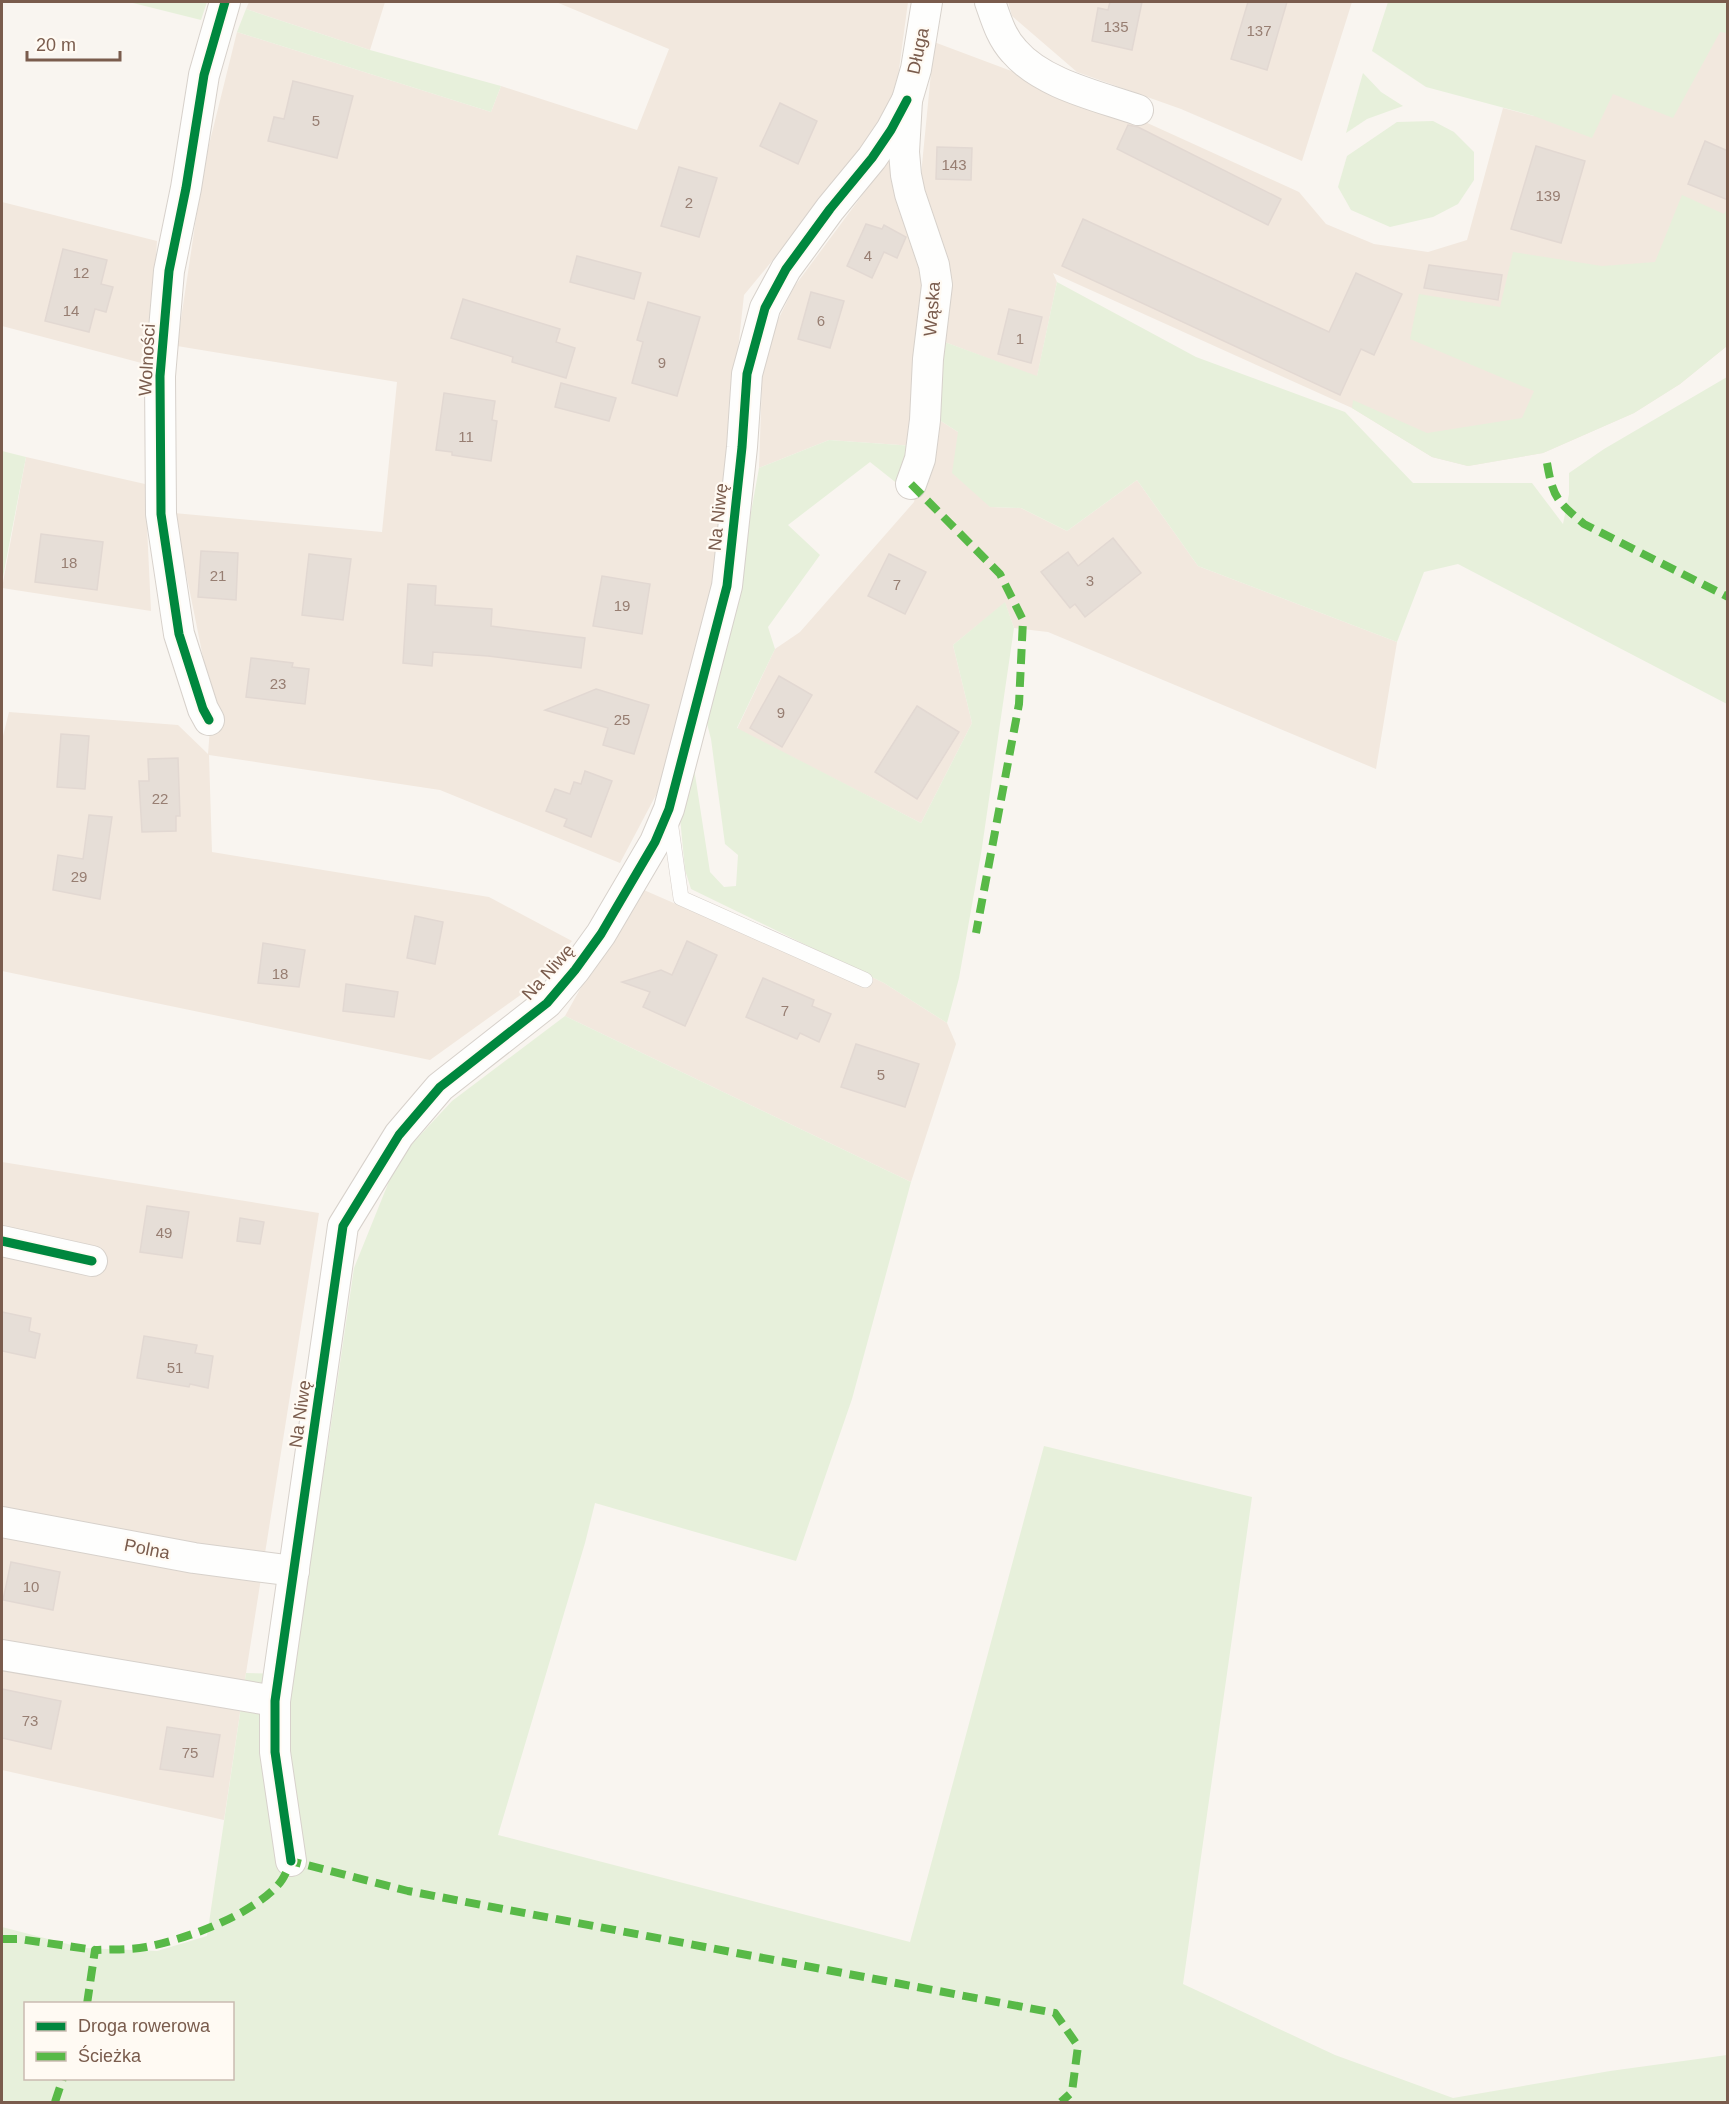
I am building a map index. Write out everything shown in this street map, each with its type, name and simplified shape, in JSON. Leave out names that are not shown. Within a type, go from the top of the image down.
[{"type":"street","name":"Wolności","points":[[209,720],[203,709],[179,634],[162,514],[160,376],[169,271],[186,188],[204,75],[225,2]]},
{"type":"street","name":"Długa","points":[[907,100],[916,69],[927,2]]},
{"type":"street","points":[[990,2],[1000,30],[1013,50],[1041,74],[1138,110]]},
{"type":"street","name":"Wąska","points":[[907,100],[906,175],[910,194],[934,265],[937,285],[920,459],[911,484]]},
{"type":"street","name":"Na Niwę","points":[[291,1861],[276,1752],[275,1701],[343,1226],[399,1135],[440,1087],[547,1003],[575,970],[601,934],[655,842],[669,809],[727,586],[742,447],[747,374],[765,308],[786,269],[830,209],[872,158],[907,100]]},
{"type":"street","points":[[2,1241],[92,1261]]},
{"type":"street","name":"Polna","points":[[2,1522],[194,1558],[294,1570]]},
{"type":"street","points":[[2,1655],[275,1701]]},
{"type":"lane","points":[[669,809],[671,841],[681,898],[865,980]]},
{"type":"shaded area","points":[[249,2],[385,2],[370,50],[246,9]]},
{"type":"shaded area","points":[[556,2],[908,2],[896,92],[865,148],[744,295],[710,605],[657,793],[620,863],[440,790],[209,755],[212,852],[489,897],[572,941],[526,991],[430,1060],[2,971],[2,740],[9,712],[178,725],[208,754],[212,702],[174,513],[382,532],[397,382],[177,346],[204,165],[237,32],[491,112],[501,86],[637,130],[669,49]]},
{"type":"shaded area","points":[[1008,2],[1352,2],[1302,161],[1181,109],[1077,72],[1012,16]]},
{"type":"shaded area","points":[[1727,2],[1727,346],[1680,384],[1634,413],[1543,453],[1468,466],[1432,457],[1352,408],[1053,273],[1057,282],[1037,377],[942,341],[946,271],[921,175],[934,42],[1132,116],[1299,192],[1326,224],[1374,244],[1428,252],[1467,240],[1503,108],[1534,116]]},
{"type":"shaded area","points":[[895,151],[927,275],[914,446],[829,440],[759,468],[763,351],[794,287]]},
{"type":"shaded area","points":[[2,202],[157,241],[149,365],[2,326]]},
{"type":"shaded area","points":[[933,416],[958,432],[990,507],[1021,508],[1067,531],[1137,480],[1198,566],[1397,642],[1376,769],[1048,632],[1014,628],[1005,603],[953,645],[972,723],[921,823],[737,729],[775,649],[800,632],[914,502]]},
{"type":"shaded area","points":[[26,457],[145,484],[151,611],[2,588]]},
{"type":"shaded area","points":[[637,887],[861,985],[866,974],[947,1023],[956,1044],[911,1182],[565,1016]]},
{"type":"shaded area","points":[[2,1162],[319,1213],[224,1820],[2,1770]]},
{"type":"green space","points":[[129,2],[207,2],[201,20]]},
{"type":"green space","points":[[1388,2],[1727,2],[1727,33],[1720,32],[1673,118],[1613,94],[1592,138],[1534,116],[1426,87],[1372,51]]},
{"type":"green space","points":[[246,9],[370,50],[501,86],[491,112],[237,32]]},
{"type":"green space","points":[[1363,73],[1381,92],[1403,106],[1367,119],[1346,133]]},
{"type":"green space","points":[[1433,121],[1454,132],[1474,152],[1474,180],[1458,204],[1433,217],[1390,227],[1351,210],[1338,187],[1347,156],[1397,122]]},
{"type":"green space","points":[[1682,195],[1724,214],[1727,209],[1727,346],[1680,384],[1634,413],[1543,453],[1468,466],[1432,457],[1352,408],[1353,400],[1427,433],[1522,418],[1534,391],[1410,339],[1419,294],[1500,307],[1513,252],[1602,266],[1655,262]]},
{"type":"green space","points":[[1057,282],[1196,357],[1345,412],[1413,483],[1532,483],[1563,524],[1569,494],[1569,473],[1604,449],[1727,377],[1727,704],[1458,564],[1424,572],[1397,642],[1198,566],[1137,480],[1067,531],[1021,508],[990,507],[952,473],[958,432],[933,416],[942,341],[1037,376]]},
{"type":"green space","points":[[829,440],[914,446],[899,485],[870,462],[788,525],[820,555],[768,627],[775,649],[737,728],[921,823],[972,723],[953,645],[1005,602],[1014,628],[981,854],[959,978],[947,1023],[884,983],[691,889],[685,870],[679,807],[694,768],[710,872],[724,887],[736,886],[738,855],[725,844],[711,739],[704,712],[736,595],[759,468]]},
{"type":"green space","points":[[2,451],[26,457],[2,582]]},
{"type":"green space","points":[[565,1016],[911,1182],[852,1399],[796,1561],[595,1503],[498,1835],[910,1942],[1044,1446],[1252,1497],[1183,1984],[1335,2055],[1453,2098],[1610,2071],[1727,2055],[1727,2102],[2,2102],[2,1927],[83,1948],[157,1951],[207,1936],[246,1673],[291,1674],[354,1268],[398,1159],[452,1101]]},
{"type":"building","points":[[1110,2],[1142,2],[1132,50],[1092,41],[1098,8],[1108,10]]},
{"type":"building","points":[[1248,2],[1287,2],[1267,70],[1231,59]]},
{"type":"building","points":[[293,81],[353,96],[337,158],[268,141],[274,117],[284,119]]},
{"type":"building","points":[[780,103],[817,121],[798,164],[760,146]]},
{"type":"building","points":[[1128,125],[1138,127],[1281,199],[1268,225],[1117,149]]},
{"type":"building","points":[[1705,141],[1728,151],[1728,200],[1688,184]]},
{"type":"building","points":[[1536,146],[1585,161],[1561,243],[1511,229]]},
{"type":"building","points":[[937,147],[972,148],[971,180],[936,179]]},
{"type":"building","points":[[679,167],[717,178],[699,237],[661,226]]},
{"type":"building","points":[[1083,219],[1329,332],[1356,273],[1402,294],[1374,355],[1361,349],[1340,395],[1062,266]]},
{"type":"building","points":[[866,224],[882,229],[884,225],[906,237],[897,258],[884,252],[872,278],[847,266]]},
{"type":"building","points":[[63,249],[107,260],[101,284],[113,287],[106,312],[95,309],[89,332],[45,321]]},
{"type":"building","points":[[577,256],[641,273],[634,299],[570,282]]},
{"type":"building","points":[[1429,265],[1502,275],[1498,300],[1424,288]]},
{"type":"building","points":[[811,292],[844,301],[830,348],[798,339]]},
{"type":"building","points":[[463,299],[560,329],[556,342],[575,348],[566,378],[512,362],[513,357],[451,338]]},
{"type":"building","points":[[648,302],[700,317],[677,396],[632,383],[643,342],[637,340]]},
{"type":"building","points":[[1009,309],[1042,317],[1031,363],[998,354]]},
{"type":"building","points":[[561,383],[616,398],[609,421],[555,407]]},
{"type":"building","points":[[444,393],[495,401],[492,420],[497,421],[491,461],[436,450]]},
{"type":"building","points":[[41,534],[103,542],[97,590],[35,582]]},
{"type":"building","points":[[1113,538],[1141,573],[1085,617],[1075,604],[1070,608],[1041,572],[1068,552],[1078,566]]},
{"type":"building","points":[[201,551],[238,553],[236,600],[198,597]]},
{"type":"building","points":[[309,554],[351,559],[343,620],[302,615]]},
{"type":"building","points":[[889,554],[926,572],[905,614],[868,596]]},
{"type":"building","points":[[602,576],[650,584],[642,634],[593,626]]},
{"type":"building","points":[[408,584],[436,586],[435,605],[492,609],[491,626],[585,638],[581,668],[488,656],[433,652],[432,666],[403,663]]},
{"type":"building","points":[[251,658],[293,663],[292,667],[309,669],[305,704],[246,697]]},
{"type":"building","points":[[779,676],[812,695],[782,747],[750,728]]},
{"type":"building","points":[[596,689],[649,705],[634,754],[603,745],[608,728],[545,710]]},
{"type":"building","points":[[917,706],[959,732],[917,799],[875,772]]},
{"type":"building","points":[[61,734],[89,736],[85,789],[57,787]]},
{"type":"building","points":[[178,758],[180,816],[176,816],[176,831],[142,832],[139,781],[149,781],[148,759]]},
{"type":"building","points":[[585,771],[612,781],[591,837],[564,826],[567,819],[546,811],[555,789],[570,794],[574,782],[581,784]]},
{"type":"building","points":[[89,815],[112,817],[100,899],[53,890],[58,855],[83,859]]},
{"type":"building","points":[[415,916],[443,922],[435,964],[407,958]]},
{"type":"building","points":[[687,941],[717,955],[685,1026],[643,1007],[650,992],[622,982],[661,970],[672,975]]},
{"type":"building","points":[[263,943],[305,950],[299,987],[258,983]]},
{"type":"building","points":[[763,978],[814,1000],[812,1006],[831,1014],[819,1042],[800,1033],[797,1039],[746,1017]]},
{"type":"building","points":[[346,984],[398,992],[394,1017],[343,1011]]},
{"type":"building","points":[[856,1044],[919,1064],[905,1107],[841,1087]]},
{"type":"building","points":[[147,1206],[189,1212],[182,1258],[140,1252]]},
{"type":"building","points":[[240,1218],[264,1222],[260,1244],[237,1241]]},
{"type":"building","points":[[2,1312],[31,1318],[29,1331],[40,1334],[35,1358],[2,1351]]},
{"type":"building","points":[[144,1336],[197,1345],[195,1353],[213,1356],[208,1388],[137,1378]]},
{"type":"building","points":[[11,1562],[60,1572],[53,1610],[3,1600]]},
{"type":"building","points":[[2,1689],[61,1701],[51,1749],[2,1738]]},
{"type":"building","points":[[167,1727],[220,1735],[213,1777],[160,1769]]},
{"type":"marked path","points":[[1547,463],[1554,492],[1562,504],[1584,524],[1728,597]]},
{"type":"marked path","points":[[911,484],[1000,574],[1023,620],[1019,704],[976,933]]},
{"type":"marked path","points":[[87,2002],[95,1950],[146,1947],[216,1925],[251,1907],[266,1896],[280,1883],[291,1861],[408,1891],[1055,2013],[1078,2046],[1072,2092],[1061,2102]]},
{"type":"marked path","points":[[2,1939],[19,1939],[95,1950]]},
{"type":"marked path","points":[[55,2102],[62,2080]]},
{"type":"cycle path","points":[[209,720],[203,709],[179,634],[161,514],[160,376],[169,271],[186,188],[204,75],[225,2]]},
{"type":"cycle path","points":[[291,1861],[275,1752],[275,1701],[343,1226],[399,1135],[440,1087],[547,1003],[575,970],[601,934],[655,842],[669,809],[727,586],[742,447],[747,374],[765,308],[786,269],[830,209],[872,158],[891,130],[907,100]]},
{"type":"cycle path","points":[[2,1241],[92,1261]]}]
